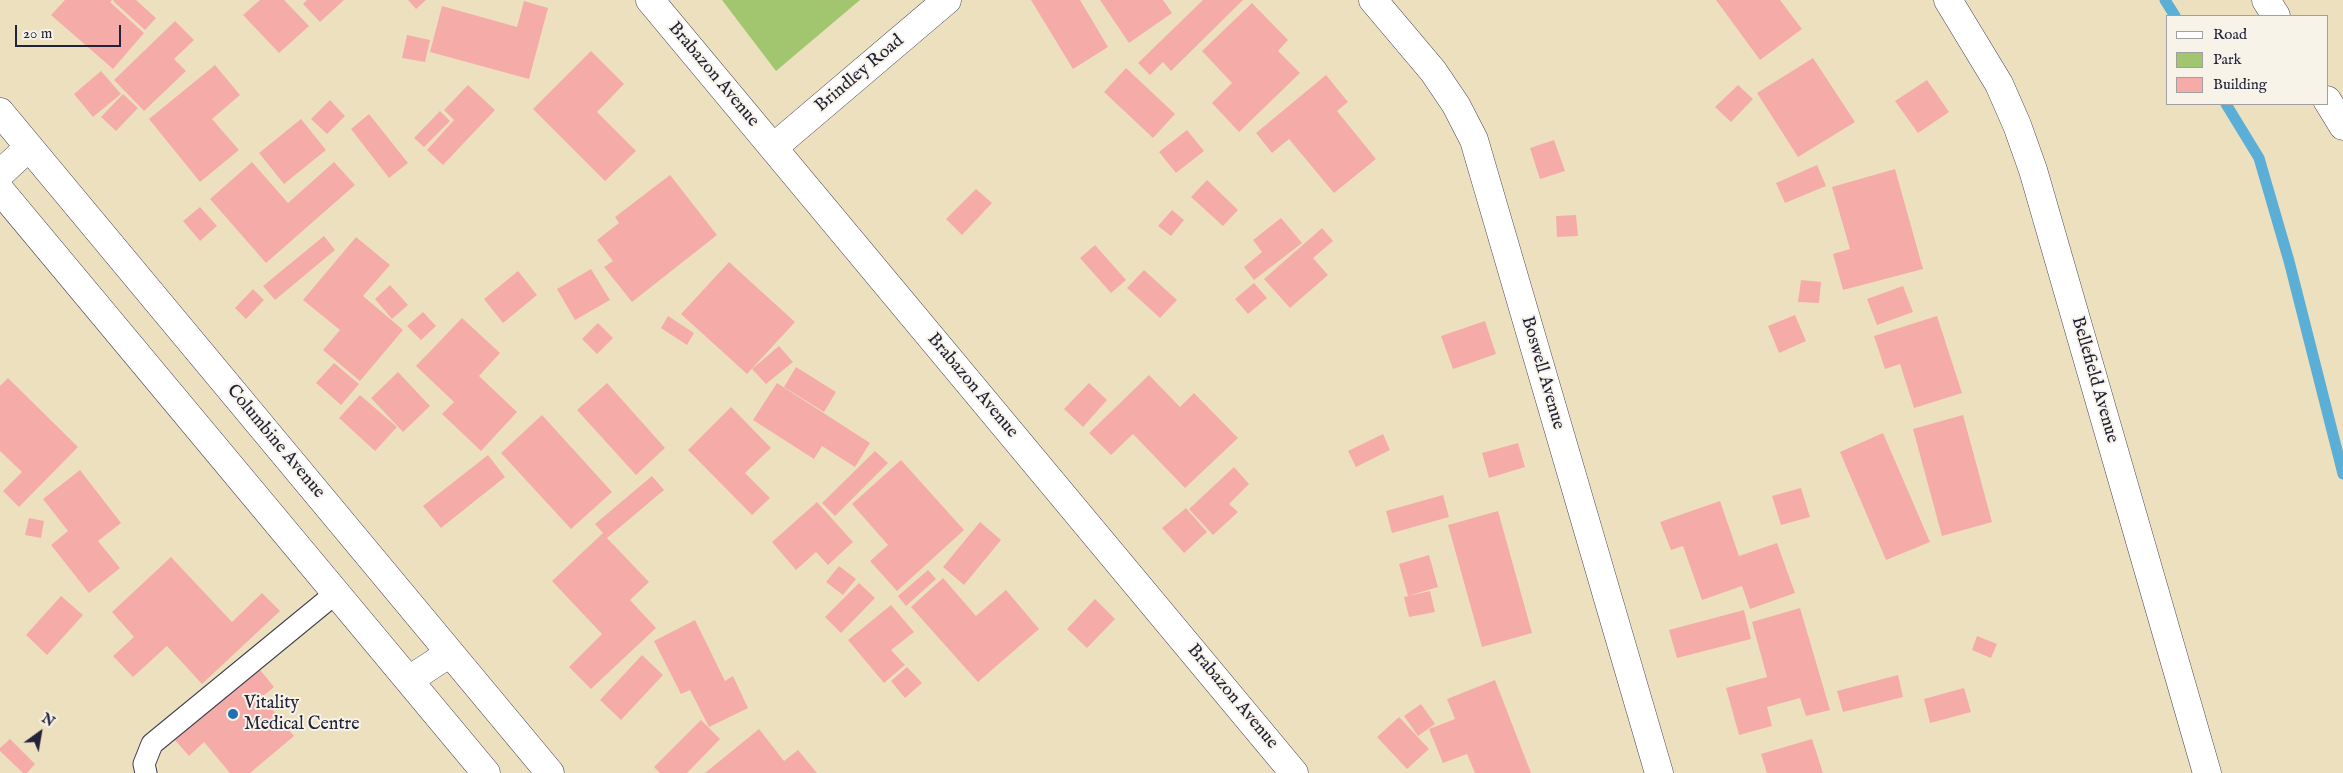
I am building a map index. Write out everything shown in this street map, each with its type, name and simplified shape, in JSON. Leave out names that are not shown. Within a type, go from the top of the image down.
[{"type":"street","name":"Brabazon Avenue","points":[[650,0],[1294,773]]},
{"type":"street","name":"Brindley Road","points":[[774,147],[947,0]]},
{"type":"street","name":"Boswell Avenue","points":[[1373,0],[1433,71],[1456,105],[1474,140],[1659,773]]},
{"type":"street","name":"Bellefield Avenue","points":[[1948,0],[1999,84],[2017,125],[2033,170],[2207,773]]},
{"type":"street","points":[[2266,0],[2275,15]]},
{"type":"street","points":[[2328,102],[2343,126]]},
{"type":"street","name":"Columbine Avenue","points":[[0,112],[550,773]]},
{"type":"street","points":[[0,174],[29,147]]},
{"type":"street","points":[[3,199],[486,773]]},
{"type":"street","points":[[408,680],[450,653]]},
{"type":"lane","points":[[146,773],[144,764],[152,744],[336,593]]},
{"type":"green space","points":[[722,0],[860,0],[776,71]]},
{"type":"building","points":[[65,0],[112,0],[110,2],[144,33],[113,69],[51,15]]},
{"type":"building","points":[[114,0],[136,0],[156,18],[145,30]]},
{"type":"building","points":[[260,0],[284,0],[309,26],[279,53],[243,15]]},
{"type":"building","points":[[307,0],[344,0],[320,22],[303,4]]},
{"type":"building","points":[[408,0],[426,0],[416,9]]},
{"type":"building","points":[[1031,0],[1080,0],[1108,47],[1073,69]]},
{"type":"building","points":[[1100,0],[1163,0],[1172,13],[1129,43]]},
{"type":"building","points":[[1203,0],[1243,0],[1171,71],[1163,62],[1150,75],[1138,63]]},
{"type":"building","points":[[1716,0],[1780,0],[1802,29],[1760,60]]},
{"type":"building","points":[[524,1],[548,8],[529,79],[430,52],[442,6],[517,27]]},
{"type":"building","points":[[1252,3],[1288,40],[1278,51],[1300,73],[1239,132],[1212,103],[1232,83],[1202,51]]},
{"type":"building","points":[[175,21],[194,40],[174,59],[186,71],[144,111],[114,80]]},
{"type":"building","points":[[407,35],[430,40],[425,62],[402,58]]},
{"type":"building","points":[[591,51],[624,84],[597,112],[636,151],[605,181],[533,109]]},
{"type":"building","points":[[1813,58],[1855,122],[1798,157],[1757,93]]},
{"type":"building","points":[[215,65],[240,95],[212,119],[239,150],[200,182],[149,119]]},
{"type":"building","points":[[1126,68],[1175,114],[1153,138],[1104,92]]},
{"type":"building","points":[[101,71],[121,94],[93,117],[74,94]]},
{"type":"building","points":[[1326,75],[1348,102],[1337,111],[1376,159],[1334,193],[1289,139],[1272,153],[1256,133]]},
{"type":"building","points":[[1927,80],[1949,112],[1918,133],[1895,101]]},
{"type":"building","points":[[468,85],[495,110],[443,165],[427,150],[454,120],[444,110]]},
{"type":"building","points":[[1738,85],[1753,99],[1731,122],[1715,107]]},
{"type":"building","points":[[123,94],[138,108],[116,131],[101,117]]},
{"type":"building","points":[[330,100],[345,116],[327,134],[311,119]]},
{"type":"building","points":[[440,111],[450,121],[424,147],[414,138]]},
{"type":"building","points":[[369,114],[408,163],[389,178],[351,129]]},
{"type":"building","points":[[301,119],[326,150],[284,184],[259,153]]},
{"type":"building","points":[[1187,130],[1204,151],[1176,173],[1159,152]]},
{"type":"building","points":[[1554,140],[1565,171],[1540,179],[1530,148]]},
{"type":"building","points":[[252,162],[288,203],[334,162],[355,185],[266,263],[210,199]]},
{"type":"building","points":[[1817,165],[1826,186],[1785,203],[1776,183]]},
{"type":"building","points":[[1895,169],[1923,269],[1843,290],[1833,254],[1850,249],[1832,187]]},
{"type":"building","points":[[670,175],[717,235],[632,302],[604,267],[613,261],[597,240],[619,223],[615,217]]},
{"type":"building","points":[[1207,180],[1238,210],[1223,226],[1191,197]]},
{"type":"building","points":[[976,189],[992,203],[962,235],[946,219]]},
{"type":"building","points":[[200,207],[217,226],[200,241],[183,221]]},
{"type":"building","points":[[1172,210],[1184,220],[1171,236],[1158,226]]},
{"type":"building","points":[[1576,215],[1578,236],[1557,237],[1556,216]]},
{"type":"building","points":[[1281,218],[1302,243],[1254,280],[1244,267],[1262,252],[1253,240]]},
{"type":"building","points":[[1322,228],[1333,241],[1313,258],[1328,275],[1290,308],[1264,279]]},
{"type":"building","points":[[324,236],[335,250],[275,300],[263,286]]},
{"type":"building","points":[[356,237],[390,265],[363,296],[403,330],[360,381],[323,350],[340,330],[303,300]]},
{"type":"building","points":[[1095,245],[1126,280],[1111,293],[1080,258]]},
{"type":"building","points":[[729,262],[795,322],[747,374],[681,314]]},
{"type":"building","points":[[591,269],[610,300],[575,320],[557,289]]},
{"type":"building","points":[[1144,270],[1177,300],[1160,318],[1127,288]]},
{"type":"building","points":[[518,271],[537,295],[503,323],[484,299]]},
{"type":"building","points":[[1801,280],[1821,282],[1819,303],[1798,302]]},
{"type":"building","points":[[1254,283],[1267,298],[1248,314],[1235,299]]},
{"type":"building","points":[[390,285],[408,305],[392,319],[375,299]]},
{"type":"building","points":[[1903,286],[1913,312],[1877,325],[1867,299]]},
{"type":"building","points":[[253,289],[264,300],[246,319],[235,308]]},
{"type":"building","points":[[423,312],[436,326],[421,340],[407,326]]},
{"type":"building","points":[[1795,315],[1806,341],[1779,353],[1768,326]]},
{"type":"building","points":[[668,316],[694,333],[687,345],[661,328]]},
{"type":"building","points":[[1937,316],[1962,393],[1914,408],[1900,364],[1885,369],[1874,336]]},
{"type":"building","points":[[462,318],[500,353],[479,376],[517,412],[481,451],[442,414],[454,402],[416,366]]},
{"type":"building","points":[[1485,321],[1496,354],[1453,369],[1441,336]]},
{"type":"building","points":[[598,323],[613,338],[597,354],[582,339]]},
{"type":"building","points":[[779,346],[793,362],[766,384],[752,369]]},
{"type":"building","points":[[334,363],[359,384],[341,405],[316,383]]},
{"type":"building","points":[[796,367],[836,392],[824,412],[784,387]]},
{"type":"building","points":[[398,372],[430,406],[403,432],[371,398]]},
{"type":"building","points":[[1149,375],[1180,407],[1194,393],[1238,438],[1185,488],[1133,434],[1111,455],[1089,433]]},
{"type":"building","points":[[8,378],[78,447],[19,507],[3,491],[22,472],[0,451],[0,386]]},
{"type":"building","points":[[607,383],[665,448],[636,475],[577,410]]},
{"type":"building","points":[[777,383],[870,443],[855,467],[822,446],[814,459],[753,420]]},
{"type":"building","points":[[1089,383],[1107,400],[1083,427],[1064,409]]},
{"type":"building","points":[[360,395],[397,427],[375,451],[339,418]]},
{"type":"building","points":[[731,407],[771,448],[745,473],[770,498],[752,515],[688,450]]},
{"type":"building","points":[[542,415],[612,492],[571,529],[501,453]]},
{"type":"building","points":[[1963,415],[1992,522],[1942,536],[1913,429]]},
{"type":"building","points":[[1883,433],[1930,542],[1886,560],[1840,452]]},
{"type":"building","points":[[1383,434],[1390,450],[1356,467],[1348,451]]},
{"type":"building","points":[[1518,443],[1525,467],[1489,478],[1482,453]]},
{"type":"building","points":[[875,451],[888,463],[835,516],[822,503]]},
{"type":"building","points":[[488,455],[505,477],[441,528],[423,506]]},
{"type":"building","points":[[901,460],[964,530],[897,591],[870,561],[888,545],[852,504]]},
{"type":"building","points":[[1234,467],[1249,484],[1229,504],[1238,512],[1213,535],[1189,509]]},
{"type":"building","points":[[80,470],[121,523],[98,541],[120,568],[89,593],[51,545],[68,531],[43,499]]},
{"type":"building","points":[[652,476],[664,490],[607,538],[649,582],[630,600],[656,628],[591,689],[569,667],[602,634],[552,581],[603,533],[595,524]]},
{"type":"building","points":[[1801,488],[1810,517],[1781,525],[1772,496]]},
{"type":"building","points":[[1443,495],[1449,517],[1392,533],[1386,511]]},
{"type":"building","points":[[1720,501],[1739,556],[1777,543],[1795,593],[1750,609],[1742,586],[1702,600],[1683,546],[1671,550],[1660,522]]},
{"type":"building","points":[[817,502],[853,542],[828,565],[816,552],[796,570],[772,542]]},
{"type":"building","points":[[1186,508],[1207,532],[1184,553],[1162,528]]},
{"type":"building","points":[[1498,511],[1532,633],[1482,647],[1448,525]]},
{"type":"building","points":[[29,518],[44,521],[41,538],[25,535]]},
{"type":"building","points":[[980,522],[1001,540],[964,585],[943,567]]},
{"type":"building","points":[[1429,555],[1438,587],[1408,596],[1399,564]]},
{"type":"building","points":[[171,557],[232,622],[262,593],[280,611],[202,684],[167,646],[133,677],[113,656],[134,637],[112,612]]},
{"type":"building","points":[[839,566],[856,579],[843,595],[826,582]]},
{"type":"building","points":[[928,570],[936,579],[906,606],[898,596]]},
{"type":"building","points":[[943,578],[976,616],[1006,590],[1039,629],[978,682],[911,607]]},
{"type":"building","points":[[859,583],[875,598],[841,633],[825,617]]},
{"type":"building","points":[[1430,591],[1435,612],[1409,617],[1404,597]]},
{"type":"building","points":[[61,596],[83,615],[47,655],[26,635]]},
{"type":"building","points":[[1095,599],[1115,619],[1087,648],[1067,629]]},
{"type":"building","points":[[891,605],[914,632],[891,650],[905,665],[884,683],[848,640]]},
{"type":"building","points":[[1800,608],[1830,710],[1806,716],[1800,698],[1767,707],[1772,726],[1739,735],[1726,688],[1767,677],[1752,622]]},
{"type":"building","points":[[1744,610],[1751,639],[1677,658],[1669,630]]},
{"type":"building","points":[[695,620],[725,681],[733,676],[748,708],[709,727],[690,690],[681,694],[654,641]]},
{"type":"building","points":[[1977,636],[1997,644],[1991,658],[1972,650]]},
{"type":"building","points":[[642,655],[663,675],[621,720],[600,700]]},
{"type":"building","name":"Vitality Medical Centre","points":[[253,661],[274,687],[262,697],[294,736],[250,773],[230,773],[204,742],[189,756],[168,732]]},
{"type":"building","points":[[907,667],[922,683],[905,698],[891,681]]},
{"type":"building","points":[[1898,675],[1903,697],[1843,712],[1837,691]]},
{"type":"building","points":[[1495,680],[1531,773],[1475,773],[1467,754],[1443,763],[1429,729],[1455,719],[1447,699]]},
{"type":"building","points":[[1964,688],[1971,712],[1930,723],[1924,699]]},
{"type":"building","points":[[1421,704],[1435,724],[1418,736],[1404,716]]},
{"type":"building","points":[[1399,717],[1429,749],[1407,769],[1377,737]]},
{"type":"building","points":[[701,720],[720,739],[687,773],[660,773],[654,767]]},
{"type":"building","points":[[759,729],[784,761],[798,750],[817,773],[705,773]]},
{"type":"building","points":[[10,739],[35,764],[27,773],[23,773],[0,751],[0,748]]},
{"type":"building","points":[[1812,739],[1823,773],[1767,773],[1761,754]]},
{"type":"waterway","points":[[2165,0],[2174,15]]},
{"type":"waterway","points":[[2227,105],[2259,158],[2289,261],[2343,474]]},
{"type":"place","name":"Vitality Medical Centre","points":[[233,714]]}]
